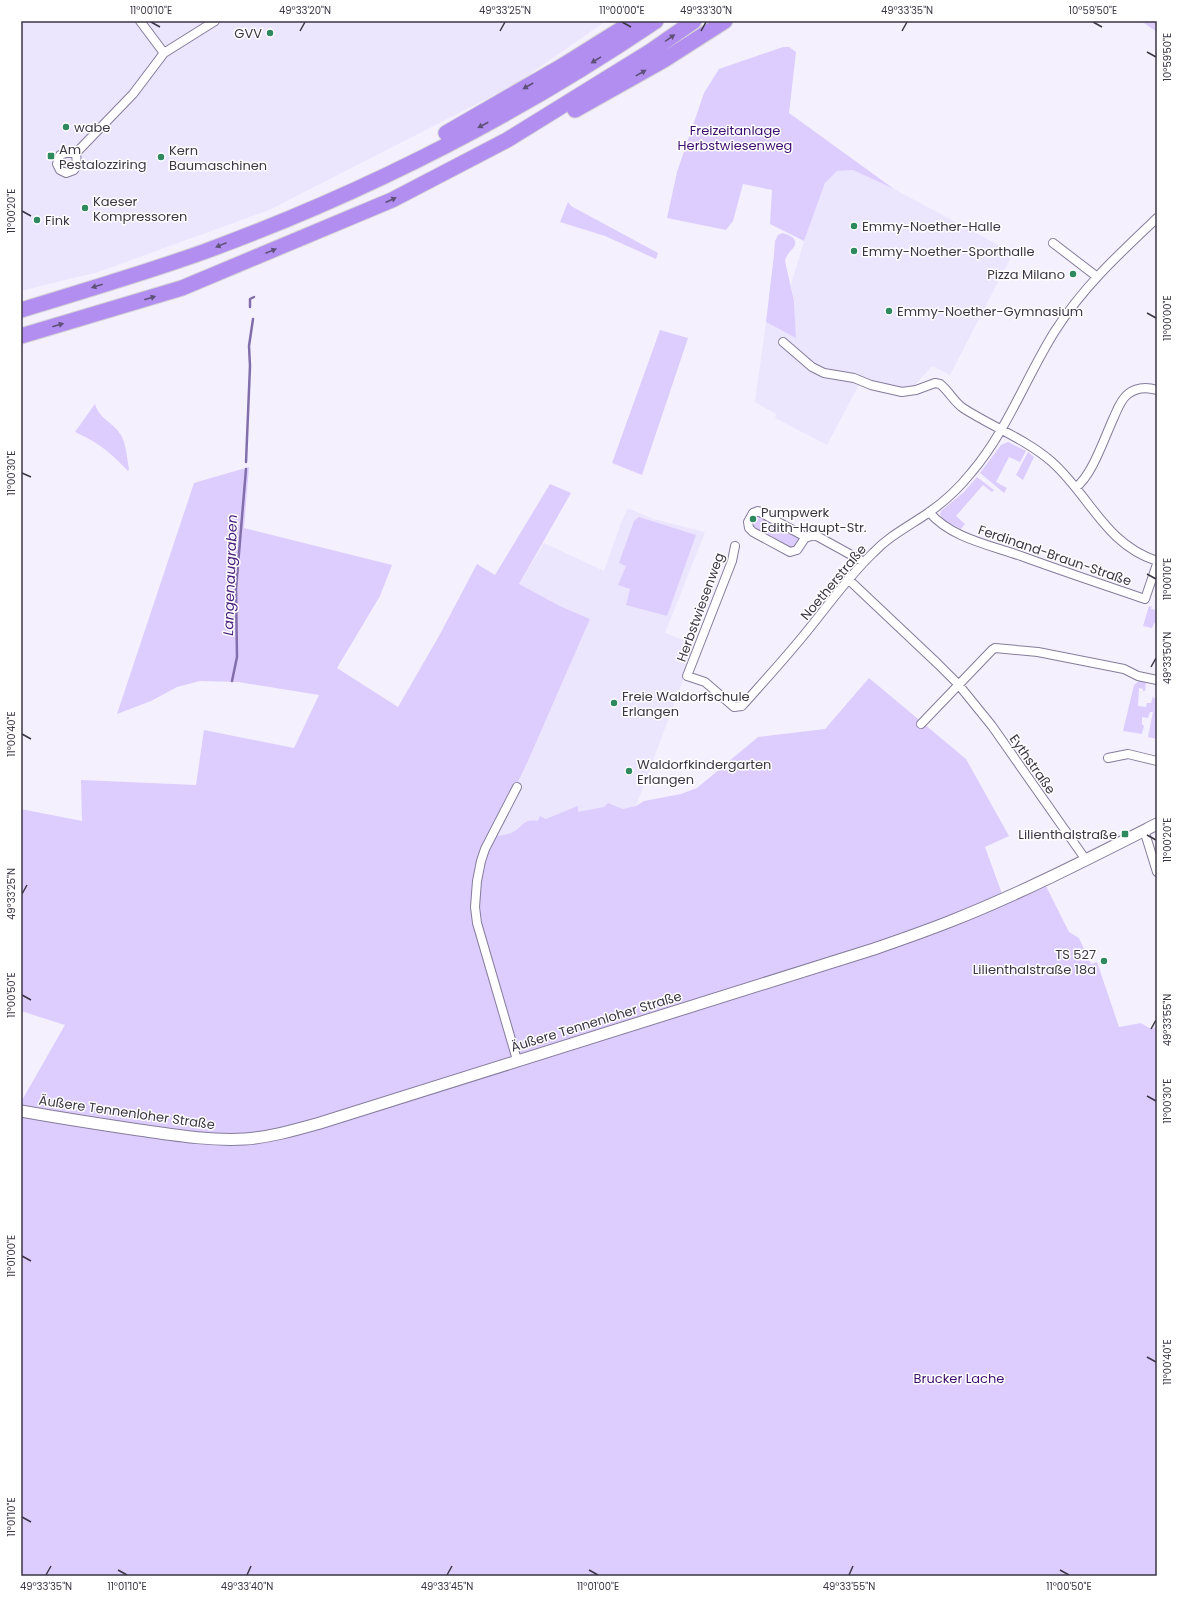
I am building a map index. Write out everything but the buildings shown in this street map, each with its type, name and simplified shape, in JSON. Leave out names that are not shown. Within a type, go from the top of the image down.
[{"type":"highway","points":[[562,66],[623,21]]},
{"type":"highway","points":[[296,215],[313,203],[333,192],[408,155],[562,66],[634,21]]},
{"type":"highway","points":[[21,310],[155,269],[206,251],[296,215],[420,158],[512,110],[549,90],[656,21]]},
{"type":"highway","points":[[21,336],[182,288],[392,200],[507,140],[651,51],[694,21]]},
{"type":"highway","points":[[507,140],[537,131],[664,60],[725,21]]},
{"type":"street","points":[[140,21],[164,53]]},
{"type":"street","points":[[76,153],[133,94],[164,53],[215,21]]},
{"type":"street","name":"Noetherstraße","points":[[687,676],[705,682],[734,707],[742,706],[812,626],[848,579],[864,562],[885,541],[929,512],[952,493],[971,474],[993,444],[1033,368],[1070,308],[1096,276],[1157,218]]},
{"type":"street","points":[[1053,243],[1096,276]]},
{"type":"street","points":[[783,342],[812,367],[824,373],[854,378],[871,385],[902,392],[916,390],[932,383],[937,383],[946,389],[961,406],[1044,456],[1061,470],[1076,487],[1116,538],[1134,551],[1157,561]]},
{"type":"street","points":[[1076,487],[1086,476],[1116,412],[1126,396],[1139,388],[1157,390]]},
{"type":"street","points":[[805,538],[802,534],[758,511],[753,512],[748,522],[749,528],[753,532],[790,552],[797,550],[805,538],[815,535],[864,562]]},
{"type":"street","name":"Ferdinand-Braun-Straße","points":[[929,512],[942,526],[969,538],[1145,599],[1157,564]]},
{"type":"street","name":"Herbstwiesenweg","points":[[687,676],[732,561],[735,546]]},
{"type":"street","name":"Eythstraße","points":[[848,579],[958,684],[992,726],[1086,860]]},
{"type":"street","points":[[921,724],[958,684],[995,648],[1046,654],[1124,669],[1138,676],[1157,680]]},
{"type":"street","points":[[1108,758],[1125,754],[1157,761]]},
{"type":"street","points":[[517,787],[485,849],[477,881],[475,907],[477,923],[517,1060]]},
{"type":"street","name":"Äußere Tennenloher Straße","points":[[21,1111],[185,1136],[226,1139],[251,1138],[276,1134],[320,1123],[874,949],[952,921],[1086,860],[1157,824]]},
{"type":"street","points":[[1144,830],[1157,872]]},
{"type":"shaded area","points":[[21,21],[606,21],[514,85],[269,210],[98,272],[21,291]]},
{"type":"shaded area","name":"Emmy-Noether-Gymnasium","points":[[853,170],[894,189],[1013,253],[950,375],[932,366],[913,387],[894,387],[862,379],[827,445],[775,418],[776,414],[755,402],[766,322],[796,338],[794,301],[791,285],[804,241],[825,183],[837,171]]},
{"type":"shaded area","name":"Freie Waldorfschule Erlangen","points":[[628,508],[653,519],[705,532],[665,633],[696,645],[636,806],[494,840],[492,836],[528,761],[590,619],[560,606],[519,584],[544,543],[604,571],[621,523]]},
{"type":"green space","points":[[1141,21],[1157,21],[1157,32]]},
{"type":"green space","name":"Freizeitanlage Herbstwiesenweg","points":[[783,47],[789,47],[796,52],[789,113],[894,189],[853,170],[837,171],[825,183],[804,241],[770,224],[772,190],[743,184],[733,221],[726,230],[667,218],[677,172],[704,93],[719,69]]},
{"type":"green space","points":[[568,202],[571,206],[658,253],[656,259],[605,236],[560,222]]},
{"type":"green space","points":[[782,233],[791,236],[795,240],[795,245],[787,255],[785,261],[794,301],[796,338],[766,322],[775,241],[778,235]]},
{"type":"green space","points":[[660,330],[688,338],[642,475],[612,463]]},
{"type":"green space","points":[[95,404],[103,417],[121,435],[126,451],[128,471],[104,448],[75,432]]},
{"type":"green space","points":[[1008,442],[1026,451],[1020,462],[1009,457],[996,482],[1007,488],[1004,493],[980,473],[1001,445]]},
{"type":"green space","points":[[1028,452],[1034,457],[1023,480],[1016,475]]},
{"type":"green space","name":"Brucker Lache","points":[[249,467],[244,528],[392,565],[380,596],[337,668],[398,707],[439,636],[477,564],[495,575],[550,484],[571,493],[519,584],[560,606],[590,619],[528,761],[492,836],[510,833],[515,831],[527,821],[538,821],[540,816],[546,819],[578,806],[578,812],[604,807],[608,803],[623,809],[636,806],[644,801],[681,794],[697,788],[758,737],[825,729],[869,678],[966,759],[1009,836],[985,847],[1005,902],[1045,884],[1069,932],[1079,938],[1091,964],[1097,962],[1119,1027],[1141,1023],[1151,1029],[1157,1026],[1157,1576],[21,1576],[21,1102],[65,1025],[21,1011],[21,809],[82,821],[81,780],[196,785],[204,730],[294,748],[319,695],[238,682],[200,681],[177,687],[151,701],[117,714],[194,483]]},
{"type":"green space","points":[[977,477],[994,490],[992,492],[983,485],[956,516],[965,524],[961,529],[943,520],[940,514],[941,511],[964,492]]},
{"type":"green space","points":[[758,515],[800,536],[800,540],[792,550],[754,530],[751,520]]},
{"type":"green space","points":[[639,517],[696,535],[667,616],[626,605],[630,589],[618,585],[626,566],[619,563],[634,521]]},
{"type":"green space","points":[[1149,606],[1152,607],[1151,609],[1157,610],[1157,624],[1154,623],[1152,628],[1143,626]]},
{"type":"green space","points":[[1139,681],[1146,682],[1145,691],[1139,688],[1138,706],[1146,707],[1147,703],[1151,703],[1153,696],[1157,699],[1157,739],[1148,737],[1153,712],[1150,712],[1148,718],[1142,717],[1142,724],[1144,726],[1142,734],[1123,731],[1134,685]]},
{"type":"waterway","name":"Langenaugraben","points":[[250,307],[250,299],[254,297]]},
{"type":"waterway","name":"Langenaugraben","points":[[246,462],[250,366],[249,346],[253,319]]},
{"type":"waterway","name":"Langenaugraben","points":[[232,681],[237,657],[236,589],[246,469]]},
{"type":"place","name":"GVV","points":[[270,33]]},
{"type":"place","name":"wabe","points":[[66,127]]},
{"type":"place","name":"Am Pestalozziring","points":[[51,156]]},
{"type":"place","name":"Kern Baumaschinen","points":[[161,157]]},
{"type":"place","name":"Kaeser Kompressoren","points":[[85,208]]},
{"type":"place","name":"Fink","points":[[37,220]]},
{"type":"place","name":"Emmy-Noether-Halle","points":[[854,226]]},
{"type":"place","name":"Emmy-Noether-Sporthalle","points":[[854,251]]},
{"type":"place","name":"Pizza Milano","points":[[1073,274]]},
{"type":"place","name":"Emmy-Noether-Gymnasium","points":[[889,311]]},
{"type":"place","name":"Pumpwerk Edith-Haupt-Str.","points":[[753,519]]},
{"type":"place","name":"Freie Waldorfschule Erlangen","points":[[614,703]]},
{"type":"place","name":"Waldorfkindergarten Erlangen","points":[[629,771]]},
{"type":"place","name":"Lilienthalstraße","points":[[1125,834]]},
{"type":"place","name":"TS 527 Lilienthalstraße 18a","points":[[1104,961]]}]
